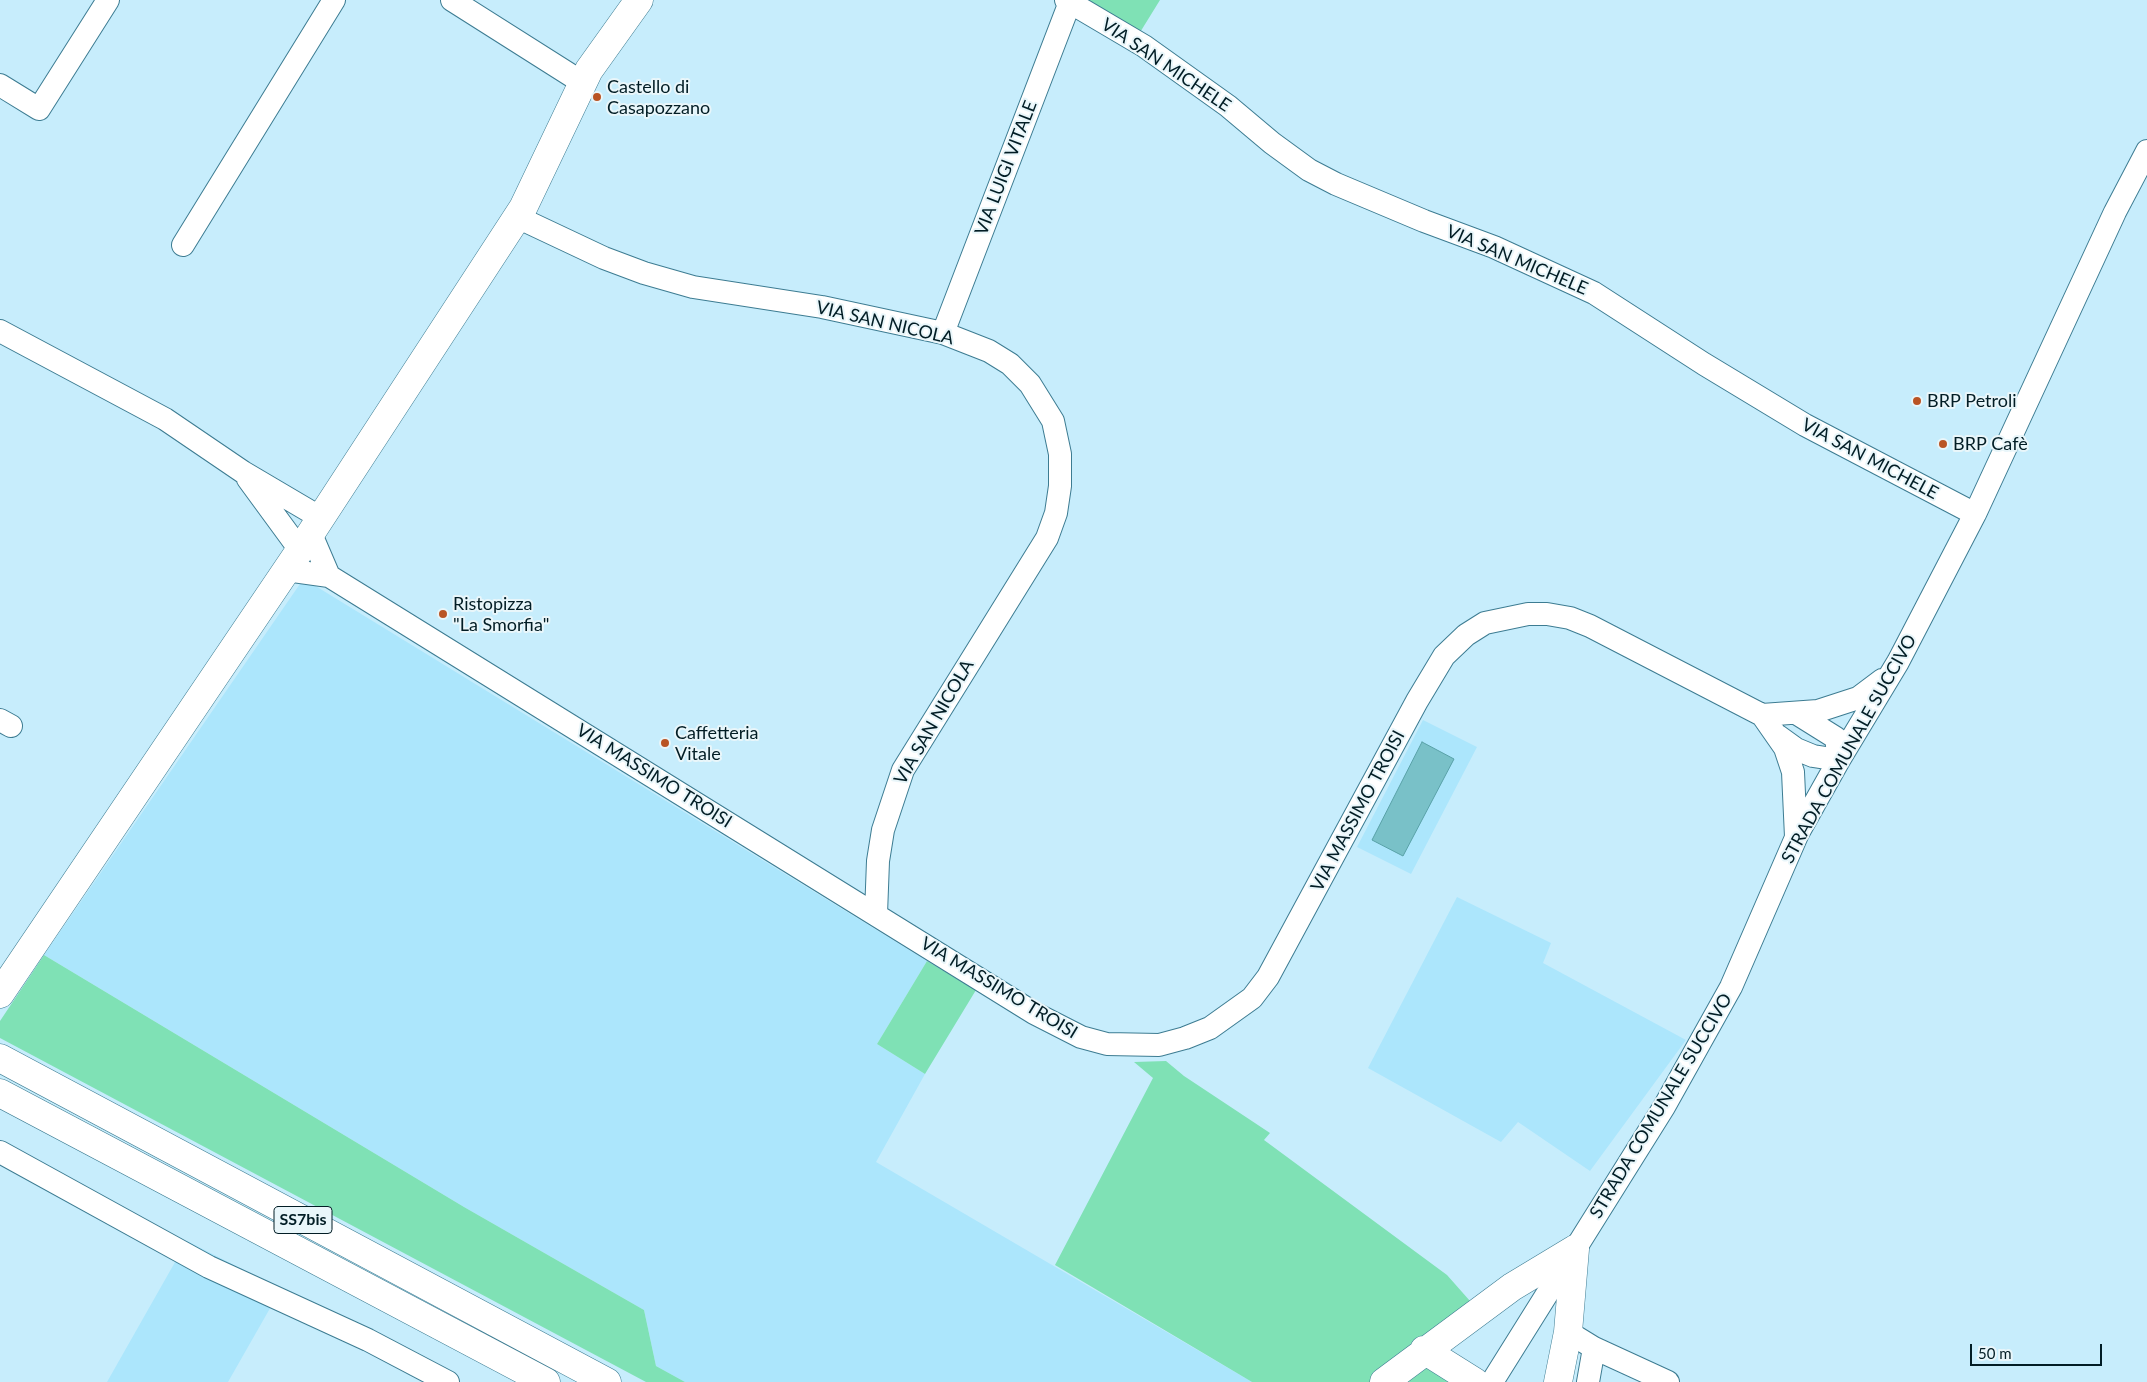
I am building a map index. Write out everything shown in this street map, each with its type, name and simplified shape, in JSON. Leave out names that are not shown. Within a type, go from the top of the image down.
[{"type":"main road","points":[[0,994],[304,543],[517,217],[590,70],[639,0]]},
{"type":"main road","name":"SS7bis","points":[[0,1058],[607,1382]]},
{"type":"main road","name":"SS7bis","points":[[0,1093],[546,1382]]},
{"type":"main road","points":[[1558,1382],[1568,1332],[1576,1249]]},
{"type":"main road","points":[[1384,1382],[1424,1350],[1512,1286],[1576,1249]]},
{"type":"main road","points":[[1424,1350],[1475,1382]]},
{"type":"street","points":[[0,85],[39,109],[108,0]]},
{"type":"street","points":[[183,245],[334,0]]},
{"type":"street","points":[[452,0],[583,83]]},
{"type":"street","name":"VIA LUIGI VITALE","points":[[943,333],[1068,1]]},
{"type":"street","name":"VIA SAN MICHELE","points":[[1068,1],[1144,46],[1228,106],[1272,144],[1309,170],[1336,184],[1494,247],[1594,294],[1805,425],[1976,514]]},
{"type":"street","name":"STRADA COMUNALE SUCCIVO","points":[[1492,1382],[1664,1107],[1731,987],[1796,837],[1839,760],[1891,674],[1976,514],[2115,212],[2147,151]]},
{"type":"street","name":"VIA SAN NICOLA","points":[[517,217],[604,258],[644,273],[693,287],[822,307],[943,333],[989,351],[1010,364],[1030,384],[1053,421],[1060,454],[1060,486],[1056,513],[1047,538],[903,770],[893,793],[883,830],[878,861],[876,914]]},
{"type":"street","points":[[0,331],[165,419],[243,472],[304,543]]},
{"type":"street","points":[[243,472],[304,543],[329,576]]},
{"type":"street","name":"VIA MASSIMO TROISI","points":[[304,543],[329,576],[1034,1013],[1081,1037],[1107,1044],[1159,1045],[1210,1028],[1252,998],[1268,977],[1417,700],[1444,656],[1466,635],[1485,624],[1528,614],[1547,614],[1570,618],[1590,626],[1762,715],[1785,748],[1793,772],[1796,837]]},
{"type":"street","points":[[1762,715],[1818,711],[1858,698],[1891,674]]},
{"type":"street","points":[[1796,713],[1836,738],[1839,760]]},
{"type":"street","name":"VIA MASSIMO TROISI","points":[[1778,736],[1813,756],[1839,760]]},
{"type":"street","points":[[0,1152],[209,1267],[368,1340],[448,1382]]},
{"type":"street","points":[[1568,1332],[1594,1348],[1668,1382]]},
{"type":"street","points":[[1588,1382],[1594,1348]]},
{"type":"shaded area","points":[[302,581],[309,582],[927,961],[877,1044],[925,1074],[876,1162],[1252,1382],[685,1382],[656,1366],[644,1310],[464,1207],[44,955]]},
{"type":"shaded area","points":[[1423,720],[1477,747],[1411,874],[1357,847]]},
{"type":"shaded area","points":[[1457,897],[1551,943],[1543,963],[1686,1040],[1590,1171],[1518,1122],[1501,1142],[1368,1068]]},
{"type":"shaded area","points":[[187,1241],[281,1289],[228,1382],[107,1382]]},
{"type":"green space","points":[[1086,0],[1160,0],[1139,34]]},
{"type":"green space","points":[[44,955],[464,1207],[644,1310],[656,1366],[685,1382],[646,1382],[0,1038],[0,1021]]},
{"type":"green space","points":[[927,961],[976,990],[925,1074],[877,1044]]},
{"type":"green space","points":[[1166,1061],[1184,1076],[1270,1133],[1264,1140],[1447,1275],[1470,1301],[1370,1382],[1252,1382],[1055,1265],[1153,1078],[1134,1062]]},
{"type":"green space","points":[[1427,1367],[1455,1382],[1403,1382]]},
{"type":"building","points":[[1422,742],[1454,759],[1403,856],[1372,840]]},
{"type":"place","name":"Castello di Casapozzano","points":[[597,97]]},
{"type":"place","name":"BRP Petroli","points":[[1917,401]]},
{"type":"place","name":"BRP Cafè","points":[[1943,444]]},
{"type":"place","name":"Ristopizza \"La Smorfia\"","points":[[443,614]]},
{"type":"place","name":"Caffetteria Vitale","points":[[665,743]]}]
